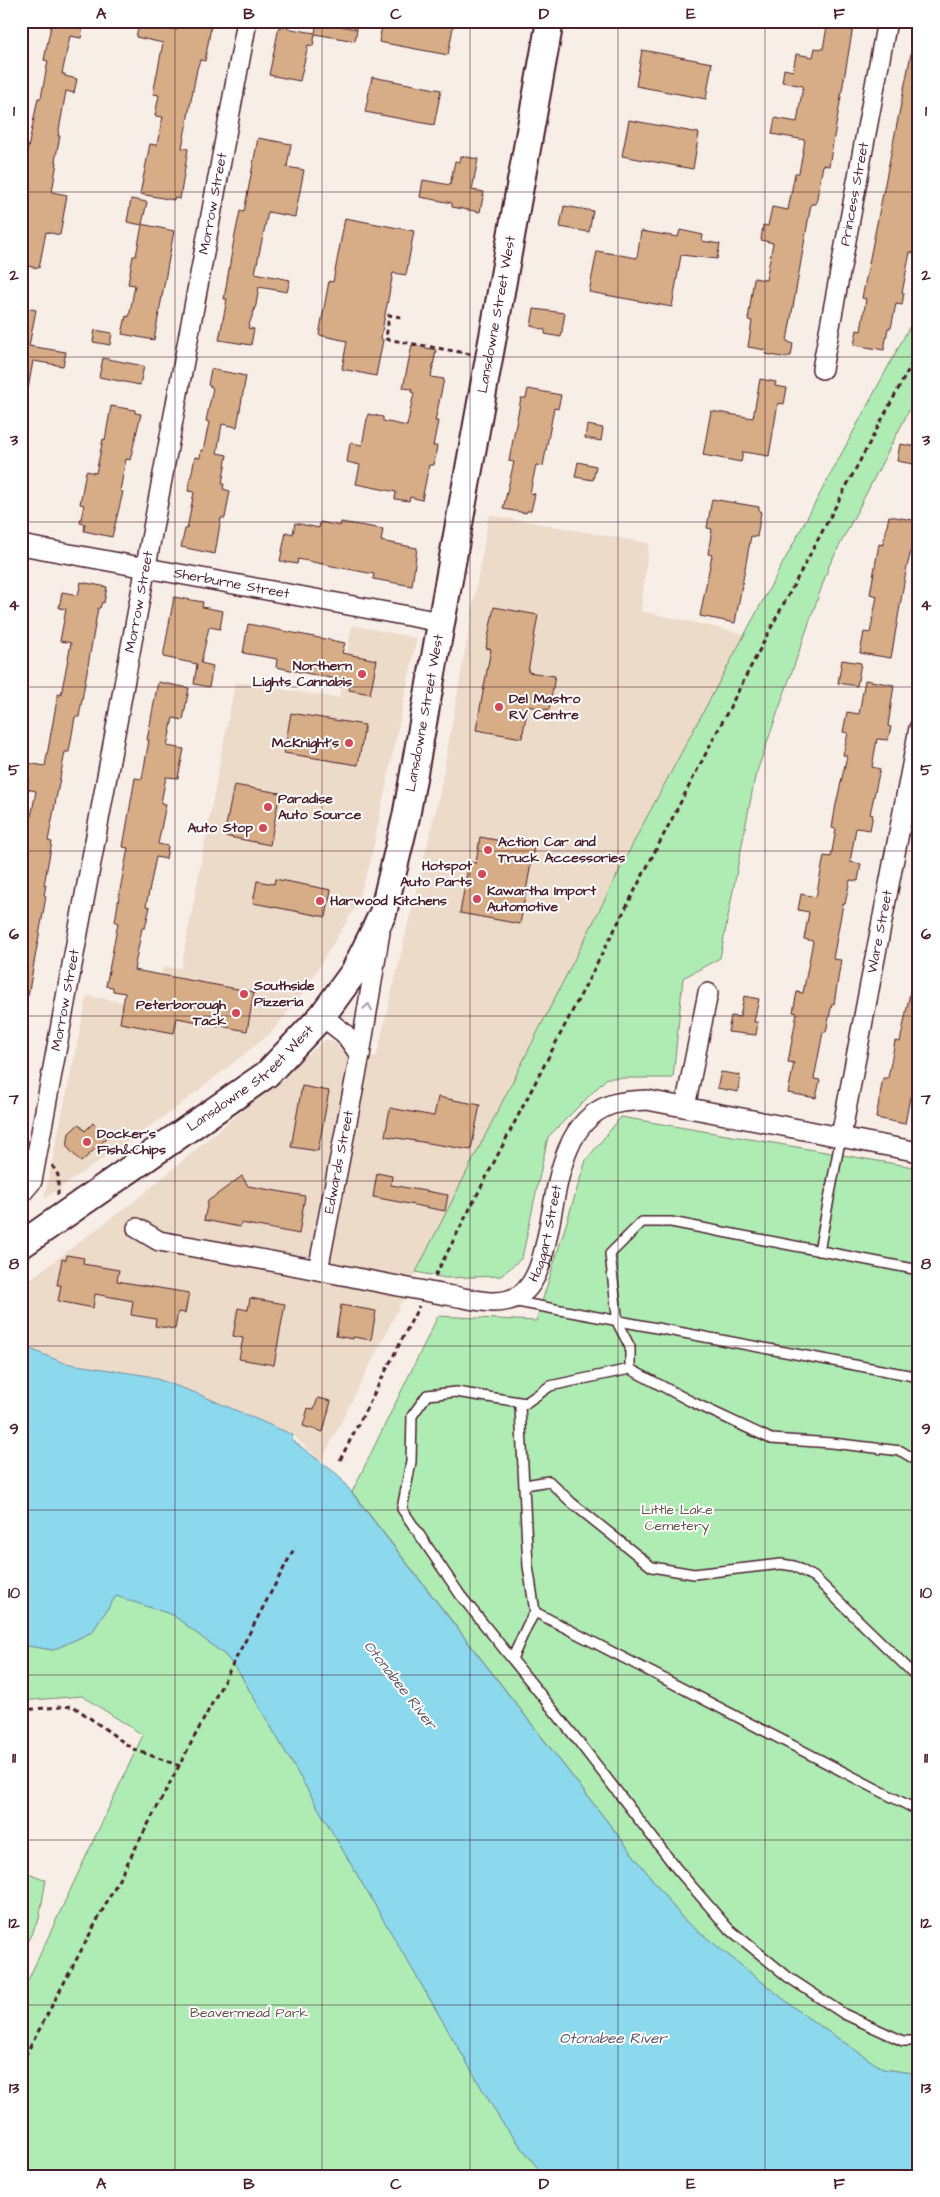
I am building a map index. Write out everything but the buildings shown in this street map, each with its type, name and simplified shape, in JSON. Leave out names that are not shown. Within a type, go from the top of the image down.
[{"type":"main road","name":"Lansdowne Street West","points":[[21,1245],[267,1074],[322,1016],[354,972],[383,913],[403,832],[550,21]]},
{"type":"street","name":"Morrow Street","points":[[27,1188],[147,568],[247,21]]},
{"type":"street","name":"Princess Street","points":[[822,369],[887,21]]},
{"type":"street","name":"Sherburne Street","points":[[21,545],[441,622]]},
{"type":"street","name":"Ware Street","points":[[841,1136],[919,728]]},
{"type":"street","name":"Edwards Street","points":[[318,1270],[360,1055],[383,913]]},
{"type":"street","points":[[685,1107],[708,993]]},
{"type":"street","points":[[322,1016],[345,1034],[360,1055]]},
{"type":"street","name":"Haggart Street","points":[[136,1228],[159,1241],[486,1302],[509,1300],[522,1295],[530,1288],[535,1279],[542,1258],[560,1172],[571,1142],[588,1118],[609,1105],[647,1100],[919,1152]]},
{"type":"lane","points":[[819,1250],[841,1136]]},
{"type":"lane","points":[[630,1369],[630,1347],[617,1321],[610,1254],[642,1222],[671,1222],[919,1270]]},
{"type":"lane","points":[[509,1300],[919,1377]]},
{"type":"lane","points":[[512,1659],[535,1612],[528,1566],[520,1407],[550,1386],[630,1369],[690,1401],[771,1439],[832,1443],[902,1451],[919,1462]]},
{"type":"lane","points":[[526,1403],[456,1392],[427,1395],[412,1416],[411,1462],[402,1509],[461,1596],[677,1869],[728,1928],[788,1977],[844,2014],[903,2041],[919,2040]]},
{"type":"lane","points":[[525,1485],[549,1481],[572,1503],[652,1567],[694,1574],[781,1564],[794,1566],[814,1577],[919,1679]]},
{"type":"lane","points":[[535,1612],[919,1812]]},
{"type":"path","points":[[401,317],[389,315],[386,339],[471,354]]},
{"type":"path","points":[[340,1460],[774,622],[919,350]]},
{"type":"path","points":[[51,1164],[56,1169],[58,1175],[58,1195]]},
{"type":"path","points":[[21,2064],[295,1547]]},
{"type":"path","points":[[21,1710],[73,1706],[133,1749],[180,1766]]},
{"type":"shaded area","points":[[489,515],[649,543],[641,611],[746,634],[641,828],[321,1462],[293,1435],[196,1393],[149,1376],[64,1363],[21,1345],[21,1286],[142,1195],[326,1039],[376,1057],[440,791]]},
{"type":"shaded area","points":[[352,625],[417,638],[369,868],[355,908],[303,993],[271,1033],[175,1109],[44,1199],[87,996],[155,1007],[163,967],[181,968],[235,682],[339,698]]},
{"type":"green space","points":[[919,309],[919,391],[829,566],[755,777],[720,958],[683,978],[673,1078],[607,1078],[548,1137],[522,1258],[501,1276],[445,1278],[416,1272],[641,828]]},
{"type":"green space","name":"Little Lake Cemetery","points":[[621,1117],[919,1168],[919,2074],[883,2069],[801,2013],[683,1919],[352,1492],[438,1316],[536,1321],[586,1160]]},
{"type":"green space","name":"Beavermead Park","points":[[116,1596],[173,1615],[226,1656],[240,1674],[501,2121],[544,2176],[21,2176],[21,1995],[143,1735],[82,1696],[21,1701],[21,1650],[29,1646],[53,1650],[92,1632]]},
{"type":"green space","points":[[21,1870],[46,1880],[39,1919],[21,1954]]},
{"type":"water","name":"Otonabee River","points":[[21,1345],[64,1363],[149,1376],[196,1393],[293,1435],[292,1440],[338,1475],[683,1919],[801,2013],[883,2069],[919,2074],[919,2176],[544,2176],[501,2121],[240,1674],[226,1656],[173,1615],[116,1596],[92,1632],[53,1650],[29,1646],[21,1650]]},
{"type":"place","name":"Northern Lights Cannabis","points":[[362,674]]},
{"type":"place","name":"Del Mastro RV Centre","points":[[499,707]]},
{"type":"place","name":"McKnight's","points":[[349,743]]},
{"type":"place","name":"Paradise Auto Source","points":[[268,807]]},
{"type":"place","name":"Auto Stop","points":[[263,828]]},
{"type":"place","name":"Action Car and Truck Accessories","points":[[488,850]]},
{"type":"place","name":"Hotspot Auto Parts","points":[[482,874]]},
{"type":"place","name":"Kawartha Import Automotive","points":[[477,899]]},
{"type":"place","name":"Harwood Kitchens","points":[[320,901]]},
{"type":"place","name":"Southside Pizzeria","points":[[244,994]]},
{"type":"place","name":"Peterborough Tack","points":[[236,1013]]},
{"type":"place","name":"Docker's Fish&Chips","points":[[87,1142]]}]
